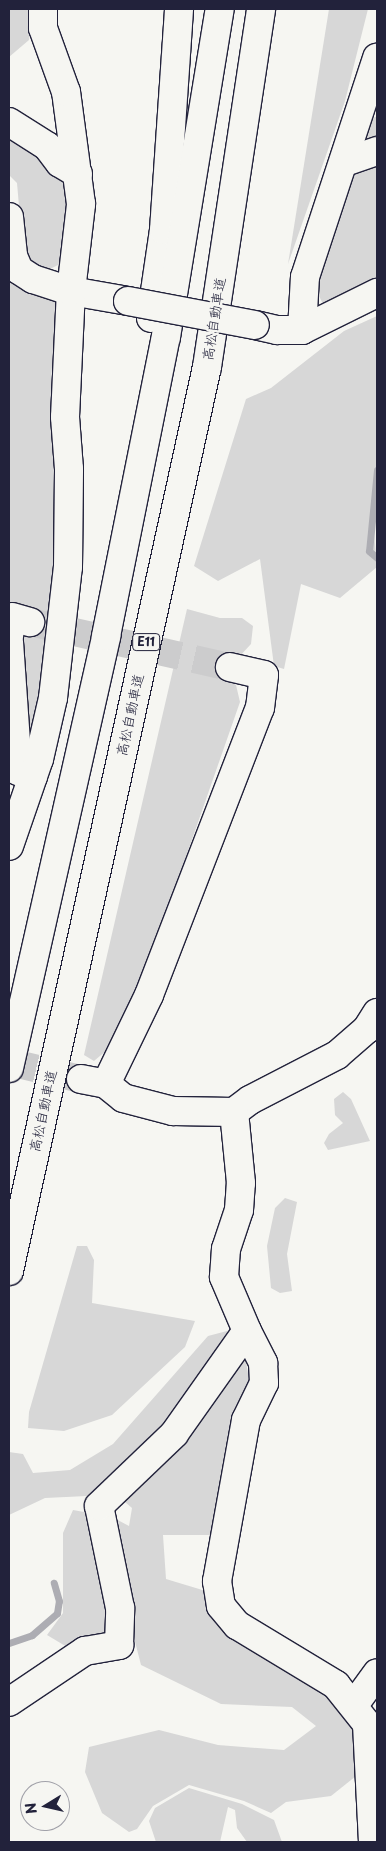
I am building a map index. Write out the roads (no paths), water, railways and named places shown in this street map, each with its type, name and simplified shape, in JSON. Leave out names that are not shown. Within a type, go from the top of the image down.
[{"type":"main road","points":[[9,846],[33,776],[54,698],[68,567],[69,469],[65,417],[71,290],[81,220],[78,174],[66,92],[43,28],[43,9]]},
{"type":"main road","points":[[106,636],[164,230],[179,9]]},
{"type":"main road","points":[[9,1068],[106,636],[166,337],[220,9]]},
{"type":"main road","name":"高松自動車道","points":[[9,1271],[207,367],[262,9]]},
{"type":"main road","points":[[207,367],[233,273],[278,9]]},
{"type":"main road","points":[[302,330],[305,277],[377,58]]},
{"type":"main road","points":[[9,122],[47,146],[60,163],[78,174]]},
{"type":"main road","points":[[344,162],[377,151]]},
{"type":"main road","points":[[9,217],[13,256],[20,270],[33,279],[71,290],[277,330],[302,330],[377,293]]},
{"type":"main road","points":[[9,642],[18,770],[33,776]]},
{"type":"main road","points":[[230,667],[264,675],[260,708],[149,995],[94,1081],[123,1098],[173,1112],[234,1112],[250,1100],[338,1055],[367,1029],[377,1012]]},
{"type":"main road","points":[[234,1112],[241,1182],[239,1210],[226,1249],[224,1277],[263,1363],[264,1383],[246,1420],[217,1581],[221,1606],[237,1625],[336,1685],[354,1705],[367,1724],[373,1842]]},
{"type":"main road","points":[[9,1702],[85,1651],[119,1645],[120,1608],[99,1506],[174,1434],[248,1331]]},
{"type":"main road","points":[[354,1705],[377,1673]]},
{"type":"waterway","points":[[377,470],[369,551],[377,558]]},
{"type":"waterway","points":[[9,1643],[32,1635],[57,1613],[59,1601],[54,1583]]},
{"type":"tunnel","points":[[30,622],[230,667]]},
{"type":"tunnel","points":[[9,1062],[81,1079]]}]
